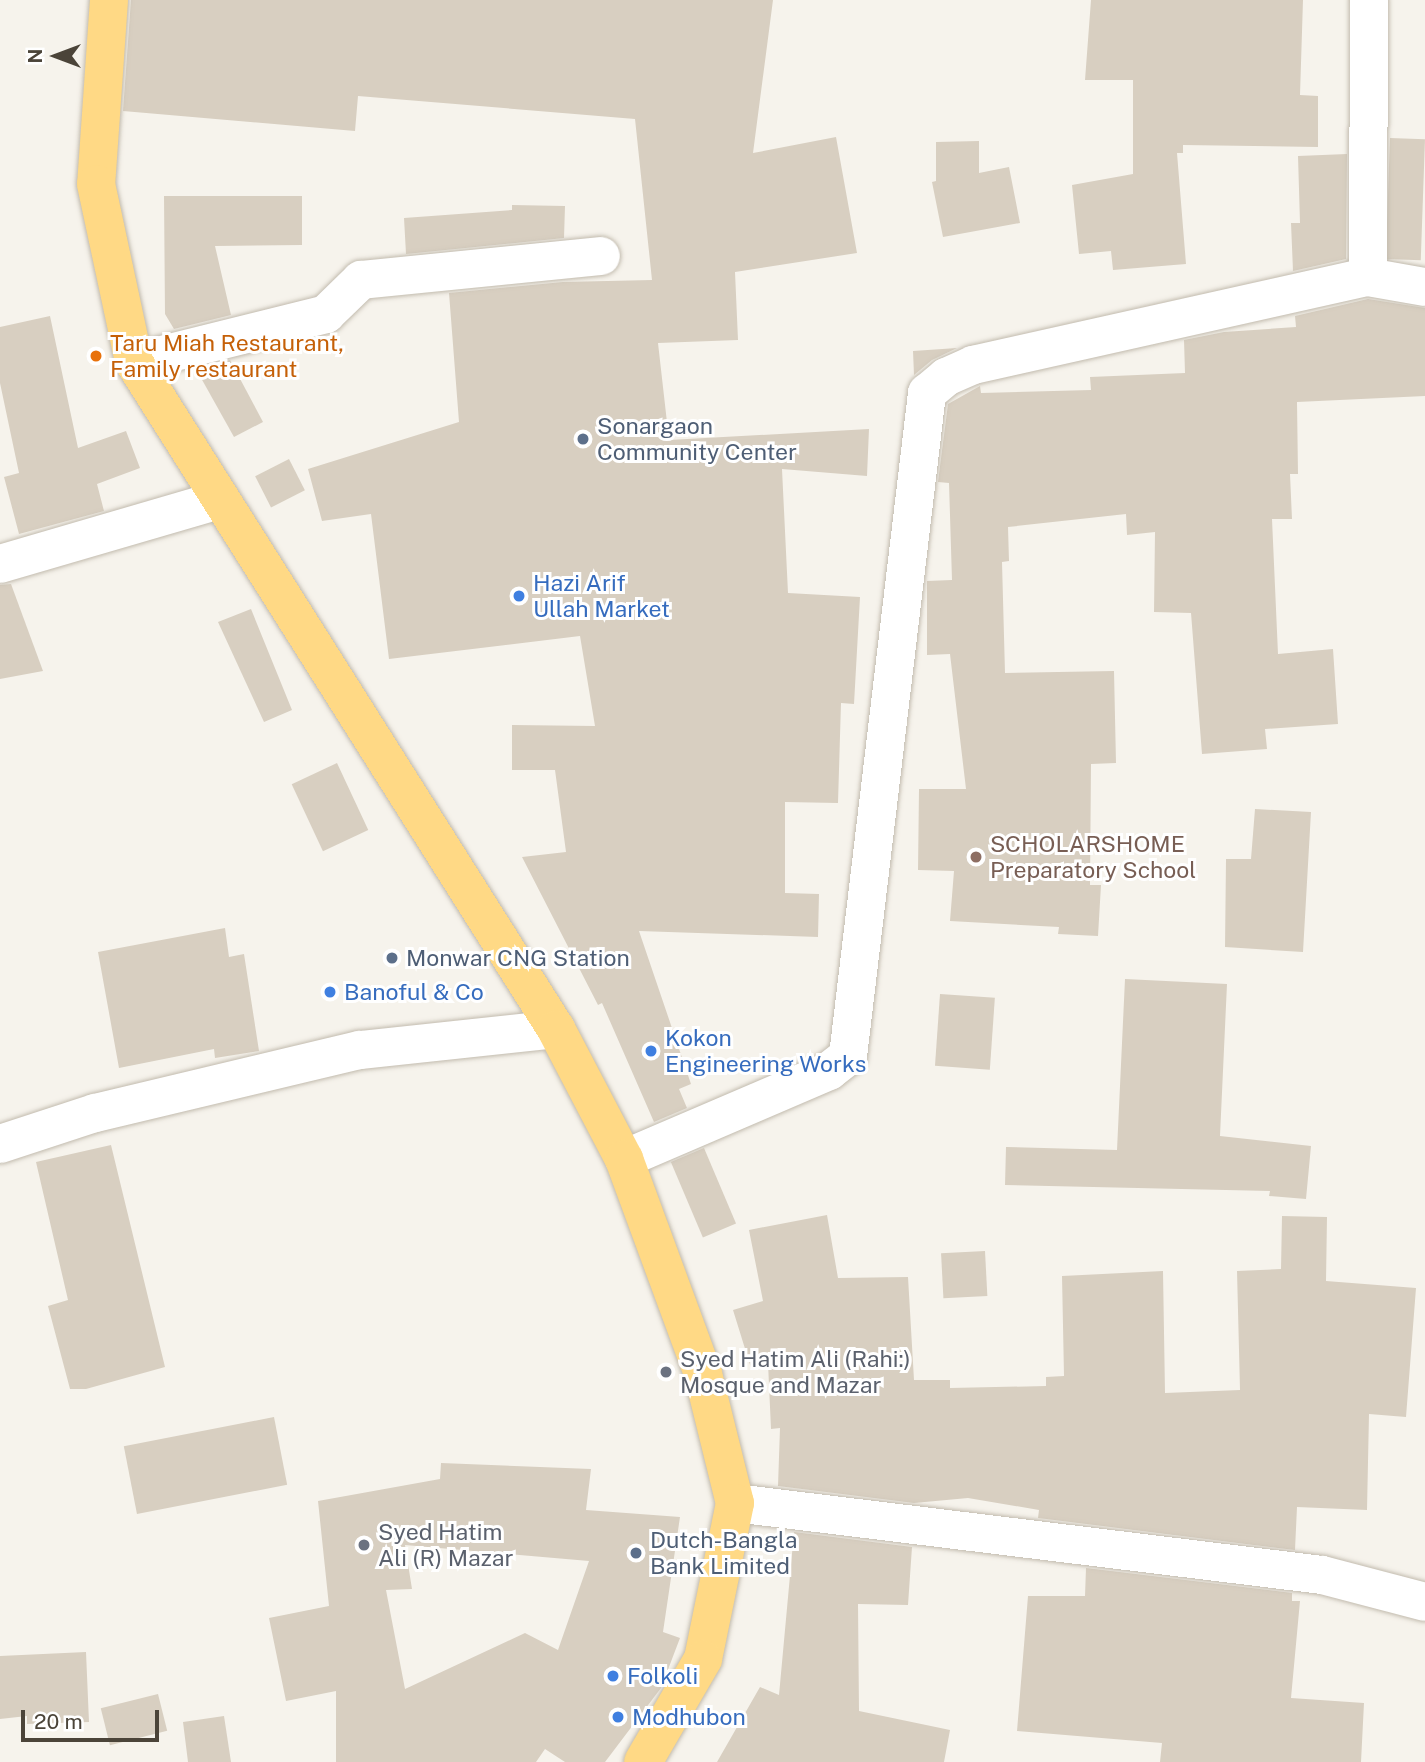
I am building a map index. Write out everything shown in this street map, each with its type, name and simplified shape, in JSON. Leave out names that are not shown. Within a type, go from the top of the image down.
[{"type":"highway","points":[[109,0],[96,184],[134,362],[219,500],[295,612],[556,1028],[624,1159],[703,1374],[735,1503],[703,1659],[643,1762]]},
{"type":"street","points":[[1368,277],[1369,0]]},
{"type":"street","points":[[134,362],[326,314],[361,280],[601,256]]},
{"type":"street","points":[[624,1159],[829,1071],[848,1056],[926,393],[946,377],[972,366],[1368,277],[1425,286]]},
{"type":"street","points":[[0,564],[219,500]]},
{"type":"street","points":[[0,1144],[95,1113],[360,1049],[556,1028]]},
{"type":"street","points":[[735,1503],[1322,1576],[1425,1602]]},
{"type":"building","points":[[131,0],[773,0],[753,153],[836,137],[857,253],[735,272],[738,340],[658,343],[669,440],[869,429],[867,476],[782,469],[788,593],[860,597],[854,704],[841,703],[838,803],[785,802],[785,893],[819,894],[818,937],[639,931],[691,1084],[679,1089],[687,1108],[654,1122],[602,1003],[598,1005],[522,857],[566,852],[555,770],[512,770],[512,725],[595,726],[580,636],[389,659],[371,514],[322,521],[308,469],[459,422],[449,293],[563,282],[652,280],[635,119],[358,96],[355,131],[123,111]]},
{"type":"building","points":[[1091,0],[1303,0],[1300,95],[1318,96],[1318,147],[1183,145],[1183,153],[1177,153],[1186,264],[1113,270],[1111,251],[1079,254],[1072,185],[1133,174],[1133,80],[1085,80]]},
{"type":"building","points":[[1390,138],[1425,139],[1421,260],[1386,259]]},
{"type":"building","points":[[979,141],[979,173],[1009,167],[1020,223],[943,237],[932,182],[936,181],[936,142]]},
{"type":"building","points":[[1347,154],[1346,259],[1293,271],[1291,223],[1300,223],[1298,156]]},
{"type":"building","points":[[164,196],[302,196],[302,245],[215,246],[231,315],[174,329],[165,314]]},
{"type":"building","points":[[512,205],[565,206],[564,238],[406,254],[404,218],[512,210]]},
{"type":"building","points":[[1368,299],[1425,308],[1425,396],[1297,402],[1298,474],[1290,474],[1292,519],[1272,519],[1278,654],[1333,649],[1338,724],[1265,729],[1267,749],[1202,754],[1191,613],[1154,612],[1155,532],[1127,535],[1126,514],[1008,527],[1009,561],[1002,562],[1005,673],[1114,671],[1116,763],[1091,764],[1090,885],[1101,885],[1098,936],[1058,934],[1059,927],[950,921],[954,871],[918,870],[919,789],[966,789],[950,654],[927,655],[927,581],[952,580],[949,483],[938,482],[948,404],[980,386],[981,393],[1091,390],[1090,377],[1185,373],[1184,340],[1224,332],[1296,327],[1295,316]]},
{"type":"building","points":[[50,316],[78,448],[126,431],[140,468],[97,484],[104,511],[19,534],[4,477],[19,473],[0,383],[0,327]]},
{"type":"building","points":[[957,348],[932,360],[914,375],[913,351]]},
{"type":"building","points":[[230,360],[263,422],[234,437],[196,369]]},
{"type":"building","points":[[289,459],[305,490],[271,507],[255,476]]},
{"type":"building","points":[[11,584],[43,671],[0,679],[0,585]]},
{"type":"building","points":[[251,609],[292,710],[264,722],[218,622]]},
{"type":"building","points":[[337,763],[368,830],[323,851],[292,784]]},
{"type":"building","points":[[1255,809],[1311,812],[1303,952],[1225,947],[1226,859],[1251,859]]},
{"type":"building","points":[[225,928],[229,957],[244,954],[259,1051],[215,1058],[214,1049],[119,1068],[98,952]]},
{"type":"building","points":[[1125,979],[1227,984],[1220,1136],[1311,1146],[1306,1199],[1269,1196],[1270,1191],[1005,1185],[1006,1147],[1117,1150]]},
{"type":"building","points":[[940,994],[995,998],[990,1070],[935,1066]]},
{"type":"building","points":[[111,1145],[165,1367],[86,1389],[70,1389],[48,1306],[68,1300],[36,1162]]},
{"type":"building","points":[[704,1148],[736,1223],[703,1238],[671,1162]]},
{"type":"building","points":[[827,1215],[838,1278],[908,1277],[914,1380],[950,1380],[950,1388],[1046,1386],[1046,1377],[1064,1376],[1062,1276],[1163,1271],[1165,1393],[1240,1390],[1237,1271],[1281,1269],[1282,1216],[1327,1217],[1326,1281],[1416,1288],[1406,1417],[1369,1414],[1367,1510],[1297,1507],[1295,1550],[1038,1518],[1039,1510],[968,1498],[914,1503],[778,1486],[780,1428],[771,1429],[768,1363],[751,1368],[733,1310],[763,1301],[749,1230]]},
{"type":"building","points":[[985,1251],[987,1296],[943,1298],[941,1253]]},
{"type":"building","points":[[274,1417],[287,1485],[137,1514],[124,1446]]},
{"type":"building","points":[[441,1463],[591,1469],[586,1510],[680,1517],[663,1632],[680,1638],[661,1688],[605,1762],[565,1762],[545,1749],[536,1762],[336,1762],[336,1691],[286,1701],[269,1618],[329,1606],[318,1501],[440,1479]],"holes":[[[405,1545],[589,1561],[558,1650],[525,1633],[405,1689],[386,1590],[412,1589]]]},
{"type":"building","points":[[794,1532],[912,1547],[908,1605],[858,1604],[859,1711],[950,1730],[944,1762],[717,1762],[760,1687],[779,1695]]},
{"type":"building","points":[[1086,1568],[1292,1593],[1292,1601],[1300,1601],[1291,1698],[1364,1703],[1361,1762],[1160,1762],[1162,1743],[1017,1731],[1028,1596],[1085,1596]]},
{"type":"building","points":[[86,1652],[89,1722],[27,1724],[27,1716],[0,1719],[0,1656]]},
{"type":"building","points":[[158,1694],[167,1731],[110,1745],[101,1708]]},
{"type":"building","points":[[224,1716],[231,1762],[188,1762],[183,1722]]},
{"type":"place","name":"Taru Miah Restaurant, Family restaurant","points":[[96,356]]},
{"type":"place","name":"Sonargaon Community Center","points":[[583,439]]},
{"type":"place","name":"Hazi Arif Ullah Market","points":[[519,596]]},
{"type":"place","name":"SCHOLARSHOME Preparatory School","points":[[976,857]]},
{"type":"place","name":"Monwar CNG Station","points":[[392,958]]},
{"type":"place","name":"Banoful & Co","points":[[330,992]]},
{"type":"place","name":"Kokon Engineering Works","points":[[651,1051]]},
{"type":"place","name":"Syed Hatim Ali (Rahi:) Mosque and Mazar","points":[[666,1372]]},
{"type":"place","name":"Syed Hatim Ali (R) Mazar","points":[[364,1545]]},
{"type":"place","name":"Dutch-Bangla Bank Limited","points":[[636,1553]]},
{"type":"place","name":"Folkoli","points":[[613,1676]]},
{"type":"place","name":"Modhubon","points":[[618,1717]]}]
